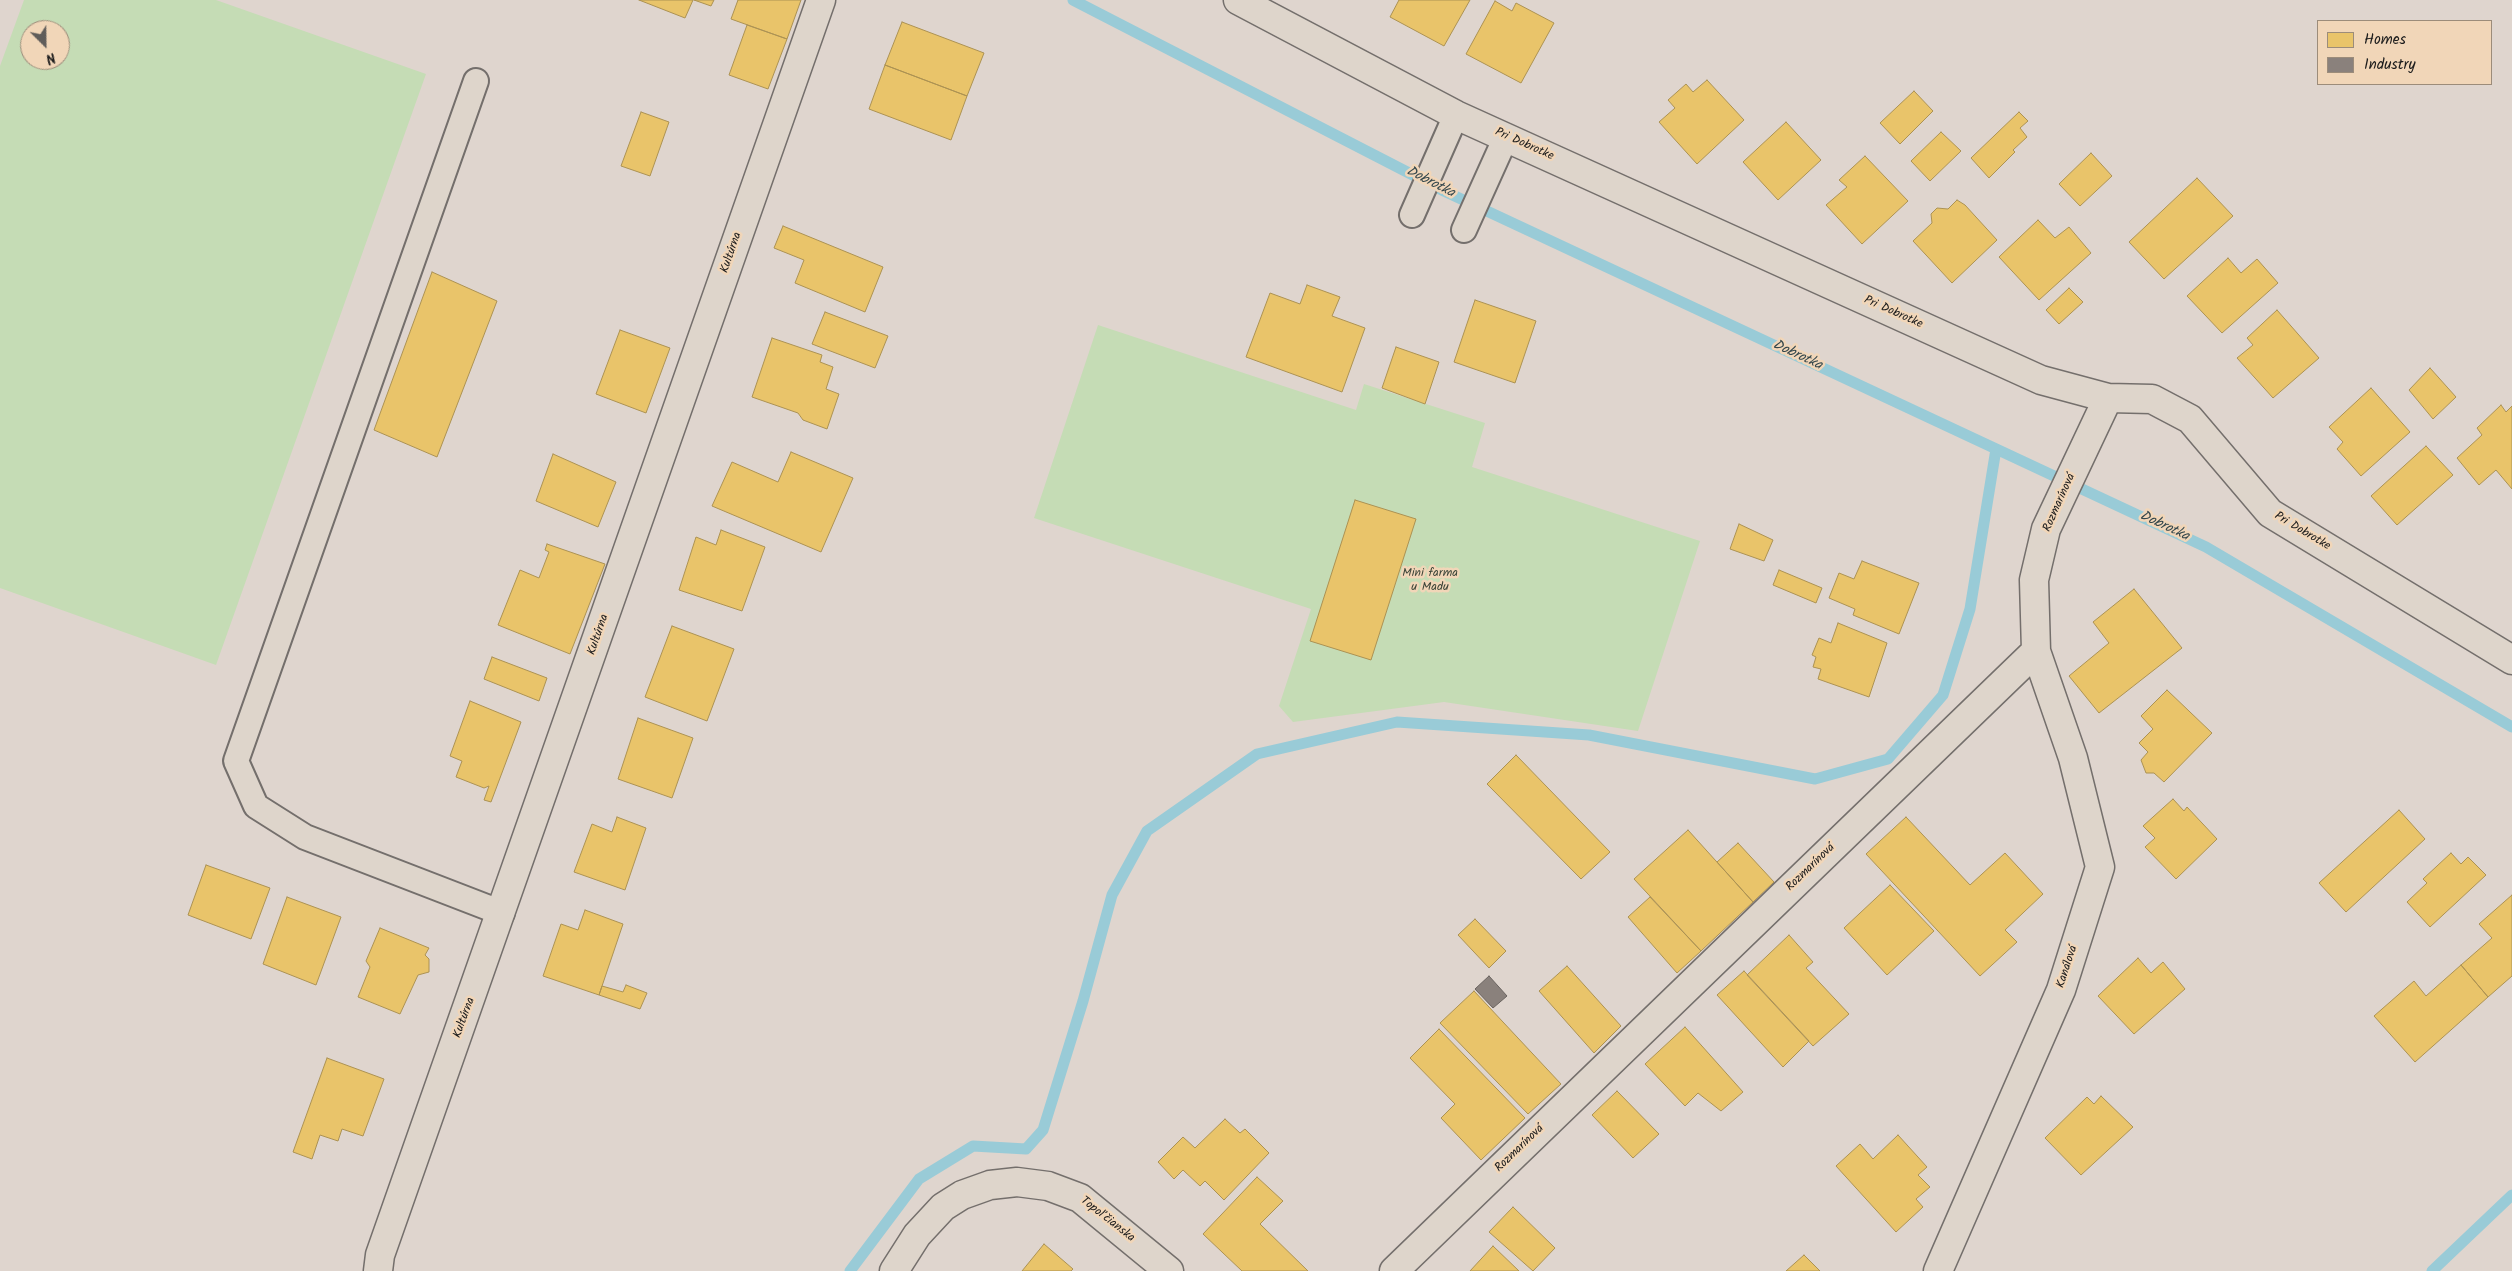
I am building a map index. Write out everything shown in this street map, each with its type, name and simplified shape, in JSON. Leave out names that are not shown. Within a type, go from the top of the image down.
[{"type":"street","name":"Kultúrna","points":[[378,1271],[380,1255],[502,913],[821,0]]},
{"type":"street","name":"Pri Dobrotke","points":[[1238,0],[1456,115],[2041,380],[2108,398],[2152,399],[2190,419],[2270,513],[2512,660]]},
{"type":"street","name":"Rozmarínová","points":[[1394,1271],[2036,651],[2034,580],[2046,529],[2108,398]]},
{"type":"street","name":"Kanálová","points":[[1938,1271],[2061,990],[2100,867],[2074,758],[2036,651]]},
{"type":"street","name":"Topoľčianska","points":[[894,1271],[916,1235],[943,1208],[962,1195],[990,1185],[1017,1182],[1048,1186],[1080,1198],[1169,1271]]},
{"type":"lane","points":[[476,81],[236,761],[256,806],[305,837],[502,913]]},
{"type":"lane","points":[[1412,215],[1456,115]]},
{"type":"lane","points":[[1464,230],[1506,137]]},
{"type":"green space","points":[[24,0],[216,0],[426,74],[216,665],[0,588],[0,66]]},
{"type":"green space","name":"Mini farma u Madu","points":[[1098,325],[1356,410],[1364,384],[1485,423],[1472,467],[1700,541],[1638,731],[1444,702],[1293,722],[1279,706],[1311,609],[1034,518]]},
{"type":"building: Homes","points":[[639,0],[693,0],[685,18]]},
{"type":"building: Homes","points":[[694,0],[714,0],[711,6]]},
{"type":"building: Homes","points":[[738,0],[801,0],[787,39],[731,19]]},
{"type":"building: Homes","points":[[1399,0],[1470,0],[1444,46],[1390,17]]},
{"type":"building: Homes","points":[[1495,1],[1512,11],[1516,3],[1554,23],[1521,83],[1466,54]]},
{"type":"building: Homes","points":[[902,22],[984,53],[967,96],[885,65]]},
{"type":"building: Homes","points":[[747,25],[787,39],[768,89],[729,75]]},
{"type":"building: Homes","points":[[885,65],[967,96],[951,140],[869,109]]},
{"type":"building: Homes","points":[[1707,80],[1744,120],[1697,164],[1659,122],[1675,108],[1668,100],[1686,84],[1693,92]]},
{"type":"building: Homes","points":[[1914,91],[1933,111],[1900,144],[1880,123]]},
{"type":"building: Homes","points":[[641,112],[669,122],[650,176],[621,166]]},
{"type":"building: Homes","points":[[2019,112],[2028,121],[2020,128],[2027,137],[1989,178],[1971,158]]},
{"type":"building: Homes","points":[[1786,122],[1821,160],[1778,200],[1743,162]]},
{"type":"building: Homes","points":[[1941,132],[1961,151],[1930,181],[1911,161]]},
{"type":"building: Homes","points":[[2091,153],[2112,176],[2080,206],[2059,184]]},
{"type":"building: Homes","points":[[1865,156],[1908,201],[1862,244],[1826,205],[1847,187],[1839,180]]},
{"type":"building: Homes","points":[[2197,178],[2233,216],[2164,279],[2129,242]]},
{"type":"building: Homes","points":[[1957,200],[1965,205],[1997,240],[1952,283],[1913,241],[1932,223],[1931,214],[1937,208],[1948,209]]},
{"type":"building: Homes","points":[[2038,220],[2055,238],[2069,227],[2091,253],[2039,300],[1999,257]]},
{"type":"building: Homes","points":[[783,226],[883,267],[865,312],[795,283],[804,260],[774,248]]},
{"type":"building: Homes","points":[[2228,258],[2241,273],[2257,259],[2278,283],[2222,333],[2187,296]]},
{"type":"building: Homes","points":[[432,272],[497,301],[437,457],[374,430]]},
{"type":"building: Homes","points":[[1307,285],[1340,297],[1332,316],[1365,328],[1342,392],[1246,357],[1270,293],[1300,304]]},
{"type":"building: Homes","points":[[2069,288],[2083,302],[2059,324],[2046,310]]},
{"type":"building: Homes","points":[[1475,300],[1536,321],[1515,383],[1454,362]]},
{"type":"building: Homes","points":[[2277,310],[2319,358],[2273,398],[2237,358],[2253,345],[2247,338]]},
{"type":"building: Homes","points":[[825,312],[888,336],[875,368],[812,344]]},
{"type":"building: Homes","points":[[620,330],[670,348],[646,413],[596,394]]},
{"type":"building: Homes","points":[[772,338],[822,355],[820,362],[833,367],[826,389],[839,394],[827,429],[803,420],[798,413],[752,397]]},
{"type":"building: Homes","points":[[1396,347],[1439,362],[1425,404],[1382,388]]},
{"type":"building: Homes","points":[[2430,368],[2456,397],[2433,419],[2409,390]]},
{"type":"building: Homes","points":[[2371,388],[2410,432],[2361,476],[2337,449],[2343,442],[2329,427]]},
{"type":"building: Homes","points":[[2501,405],[2506,412],[2512,406],[2512,489],[2496,470],[2479,485],[2457,458],[2482,435],[2477,428]]},
{"type":"building: Homes","points":[[2426,446],[2453,475],[2397,525],[2371,496]]},
{"type":"building: Homes","points":[[791,452],[853,478],[821,552],[712,506],[732,462],[778,482]]},
{"type":"building: Homes","points":[[553,454],[616,482],[598,527],[536,501]]},
{"type":"building: Homes","points":[[1355,500],[1416,519],[1371,660],[1310,641]]},
{"type":"building: Homes","points":[[1739,524],[1773,540],[1764,561],[1730,549]]},
{"type":"building: Homes","points":[[721,530],[765,547],[742,611],[679,590],[696,537],[716,545]]},
{"type":"building: Homes","points":[[547,544],[605,564],[570,654],[498,625],[520,570],[539,578],[549,552],[545,550]]},
{"type":"building: Homes","points":[[1862,561],[1919,583],[1899,634],[1853,615],[1855,609],[1829,598],[1839,573],[1854,579]]},
{"type":"building: Homes","points":[[1779,570],[1822,588],[1816,603],[1773,585]]},
{"type":"building: Homes","points":[[2134,589],[2182,648],[2099,713],[2069,676],[2109,643],[2093,622]]},
{"type":"building: Homes","points":[[1838,623],[1887,643],[1869,697],[1818,679],[1821,669],[1813,667],[1816,657],[1812,655],[1819,638],[1831,643]]},
{"type":"building: Homes","points":[[672,626],[734,649],[707,721],[645,697]]},
{"type":"building: Homes","points":[[492,657],[547,678],[539,701],[484,679]]},
{"type":"building: Homes","points":[[2167,690],[2212,733],[2164,782],[2154,773],[2146,773],[2141,760],[2148,752],[2139,743],[2153,729],[2141,716]]},
{"type":"building: Homes","points":[[470,701],[521,722],[491,802],[484,800],[489,786],[484,788],[456,777],[462,761],[450,756]]},
{"type":"building: Homes","points":[[638,718],[693,738],[672,798],[618,779]]},
{"type":"building: Homes","points":[[1516,755],[1610,852],[1581,879],[1487,784]]},
{"type":"building: Homes","points":[[2173,799],[2184,811],[2187,807],[2217,839],[2176,879],[2145,847],[2155,838],[2143,826]]},
{"type":"building: Homes","points":[[2399,810],[2425,839],[2346,912],[2319,883]]},
{"type":"building: Homes","points":[[617,817],[646,828],[625,890],[574,872],[592,824],[612,832]]},
{"type":"building: Homes","points":[[1906,817],[1970,885],[2005,853],[2043,894],[2005,930],[2017,942],[1980,976],[1866,854]]},
{"type":"building: Homes","points":[[1688,830],[1753,902],[1701,951],[1634,879]]},
{"type":"building: Homes","points":[[1738,843],[1774,882],[1753,902],[1717,862]]},
{"type":"building: Homes","points":[[2451,853],[2461,864],[2468,857],[2486,875],[2430,927],[2407,902],[2427,883],[2423,879]]},
{"type":"building: Homes","points":[[206,865],[270,888],[251,939],[188,915]]},
{"type":"building: Homes","points":[[1890,885],[1934,931],[1887,975],[1844,928]]},
{"type":"building: Homes","points":[[2512,895],[2512,976],[2488,997],[2461,965],[2492,938],[2479,924]]},
{"type":"building: Homes","points":[[287,897],[341,917],[316,985],[263,964]]},
{"type":"building: Homes","points":[[1650,897],[1701,951],[1677,973],[1628,917]]},
{"type":"building: Homes","points":[[585,910],[623,924],[599,995],[543,976],[561,924],[578,930]]},
{"type":"building: Homes","points":[[1475,919],[1506,951],[1489,968],[1458,935]]},
{"type":"building: Homes","points":[[380,928],[429,948],[425,955],[429,959],[429,972],[418,975],[400,1014],[358,997],[370,967],[366,961]]},
{"type":"building: Homes","points":[[1789,935],[1813,962],[1806,968],[1849,1014],[1813,1046],[1747,975]]},
{"type":"building: Homes","points":[[2138,958],[2151,973],[2163,962],[2185,989],[2134,1034],[2098,996]]},
{"type":"building: Homes","points":[[2461,965],[2488,997],[2415,1062],[2374,1016],[2414,981],[2426,996]]},
{"type":"building: Homes","points":[[1567,966],[1621,1026],[1594,1053],[1539,991]]},
{"type":"building: Homes","points":[[1744,971],[1809,1041],[1783,1067],[1717,995]]},
{"type":"building: Homes","points":[[626,985],[647,993],[640,1009],[599,995],[602,986],[623,992]]},
{"type":"building: Homes","points":[[1474,991],[1561,1084],[1528,1114],[1440,1023]]},
{"type":"building: Homes","points":[[1685,1027],[1743,1092],[1721,1111],[1698,1093],[1685,1106],[1645,1064]]},
{"type":"building: Homes","points":[[1439,1029],[1525,1118],[1481,1160],[1441,1118],[1455,1104],[1410,1058]]},
{"type":"building: Homes","points":[[327,1058],[384,1079],[363,1136],[342,1129],[338,1141],[320,1135],[312,1159],[293,1152]]},
{"type":"building: Homes","points":[[1617,1091],[1659,1134],[1633,1158],[1592,1115]]},
{"type":"building: Homes","points":[[2101,1096],[2133,1127],[2081,1175],[2045,1138],[2087,1097],[2094,1104]]},
{"type":"building: Homes","points":[[1225,1119],[1240,1133],[1245,1129],[1269,1153],[1224,1200],[1205,1181],[1200,1186],[1183,1170],[1174,1179],[1158,1162],[1183,1137],[1195,1148]]},
{"type":"building: Homes","points":[[1898,1135],[1927,1167],[1918,1175],[1930,1187],[1916,1199],[1923,1207],[1896,1232],[1836,1166],[1860,1144],[1873,1159]]},
{"type":"building: Homes","points":[[1257,1177],[1283,1201],[1260,1224],[1308,1271],[1242,1271],[1203,1234]]},
{"type":"building: Homes","points":[[1513,1207],[1555,1248],[1533,1271],[1489,1232]]},
{"type":"building: Homes","points":[[1044,1244],[1073,1269],[1071,1271],[1022,1271]]},
{"type":"building: Homes","points":[[1493,1246],[1519,1271],[1470,1271]]},
{"type":"building: Homes","points":[[1804,1255],[1820,1271],[1786,1271]]},
{"type":"building: Industry","points":[[1489,976],[1507,996],[1493,1008],[1475,989]]},
{"type":"waterway","name":"Dobrotka","points":[[1073,0],[1444,191],[2206,547],[2512,727]]},
{"type":"waterway","points":[[850,1271],[919,1179],[973,1146],[1026,1149],[1043,1130],[1083,1001],[1112,895],[1147,831],[1257,754],[1397,722],[1589,735],[1815,779],[1888,759],[1943,695],[1970,609],[1996,449]]},
{"type":"waterway","points":[[2432,1271],[2512,1195]]}]
